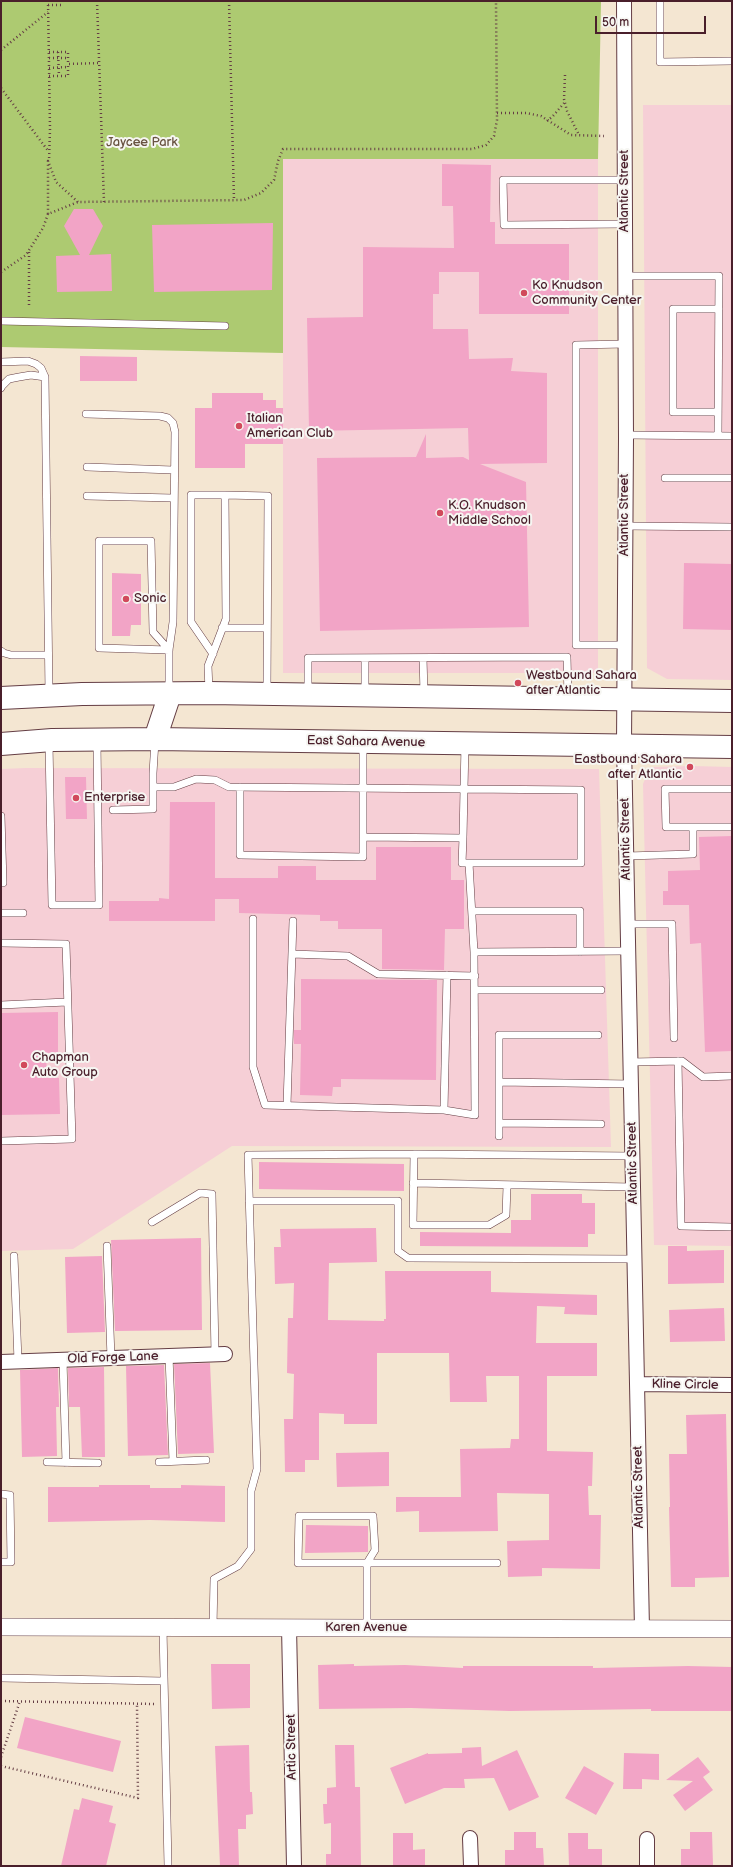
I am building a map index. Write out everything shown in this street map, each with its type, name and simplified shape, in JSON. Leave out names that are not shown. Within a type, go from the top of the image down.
[{"type":"main road","points":[[1,698],[49,695],[209,693],[732,702]]},
{"type":"main road","points":[[155,739],[170,694]]},
{"type":"main road","name":"East Sahara Avenue","points":[[1,744],[49,740],[155,739],[732,747]]},
{"type":"street","name":"Atlantic Street","points":[[624,1],[626,435],[624,745],[642,1629]]},
{"type":"street","name":"Old Forge Lane","points":[[1,1362],[220,1355]]},
{"type":"street","name":"Kline Circle","points":[[638,1384],[732,1386]]},
{"type":"street","name":"Karen Avenue","points":[[1,1627],[732,1629]]},
{"type":"street","name":"Artic Street","points":[[289,1627],[294,1866]]},
{"type":"street","points":[[470,1838],[470,1866]]},
{"type":"street","points":[[647,1839],[648,1866]]},
{"type":"lane","points":[[660,1],[660,62],[732,61]]},
{"type":"lane","points":[[625,180],[503,180],[504,225],[625,224]]},
{"type":"lane","points":[[625,276],[719,276],[718,436]]},
{"type":"lane","points":[[718,412],[673,412],[673,309],[719,309]]},
{"type":"lane","points":[[1,321],[225,326]]},
{"type":"lane","points":[[568,699],[567,656],[576,645],[576,345],[625,344]]},
{"type":"lane","points":[[1,362],[28,361],[41,368],[45,377],[49,695]]},
{"type":"lane","points":[[1,388],[9,379],[32,375],[45,377]]},
{"type":"lane","points":[[86,414],[160,416],[168,418],[173,423],[173,622],[168,650],[170,694]]},
{"type":"lane","points":[[626,435],[732,436]]},
{"type":"lane","points":[[87,467],[173,470]]},
{"type":"lane","points":[[666,478],[732,478]]},
{"type":"lane","points":[[213,654],[191,622],[191,495],[268,496],[267,694]]},
{"type":"lane","points":[[209,693],[208,666],[226,619],[225,495]]},
{"type":"lane","points":[[87,496],[173,498]]},
{"type":"lane","points":[[625,526],[732,527]]},
{"type":"lane","points":[[99,541],[151,541],[153,632],[168,650],[99,648],[99,541]]},
{"type":"lane","points":[[222,628],[267,628]]},
{"type":"lane","points":[[576,645],[625,645]]},
{"type":"lane","points":[[1,650],[4,653],[11,655],[48,655]]},
{"type":"lane","points":[[308,695],[308,658],[567,656]]},
{"type":"lane","points":[[364,696],[365,658]]},
{"type":"lane","points":[[423,658],[424,697]]},
{"type":"lane","points":[[113,810],[153,810],[155,739]]},
{"type":"lane","points":[[49,740],[52,905],[99,905],[97,740]]},
{"type":"lane","points":[[240,787],[240,855],[363,857],[363,742]]},
{"type":"lane","points":[[153,788],[174,787],[196,779],[215,780],[229,787],[363,788],[464,789],[581,790],[581,863],[462,863],[463,838],[464,789],[465,744]]},
{"type":"lane","points":[[732,789],[665,789],[666,828],[732,827]]},
{"type":"lane","points":[[1,816],[3,883],[1,883]]},
{"type":"lane","points":[[627,856],[693,854],[693,828]]},
{"type":"lane","points":[[363,837],[463,838]]},
{"type":"lane","points":[[253,919],[253,1067],[265,1105],[444,1110],[475,1115],[475,976],[470,863]]},
{"type":"lane","points":[[472,911],[580,911],[580,952]]},
{"type":"lane","points":[[1,913],[23,914]]},
{"type":"lane","points":[[287,1105],[293,921]]},
{"type":"lane","points":[[628,924],[672,924],[674,1038]]},
{"type":"lane","points":[[1,943],[66,944],[72,1138],[1,1141]]},
{"type":"lane","points":[[474,952],[629,951]]},
{"type":"lane","points":[[292,954],[348,956],[378,974],[475,976]]},
{"type":"lane","points":[[444,1110],[447,975]]},
{"type":"lane","points":[[475,990],[601,990]]},
{"type":"lane","points":[[1,1005],[67,1002]]},
{"type":"lane","points":[[499,1136],[499,1035],[598,1035]]},
{"type":"lane","points":[[678,1061],[681,1226],[732,1226]]},
{"type":"lane","points":[[631,1062],[682,1061],[703,1076],[732,1076]]},
{"type":"lane","points":[[498,1082],[631,1084]]},
{"type":"lane","points":[[499,1124],[601,1124]]},
{"type":"lane","points":[[213,1628],[214,1579],[238,1566],[252,1549],[251,1491],[257,1469],[248,1155],[414,1154],[633,1156]]},
{"type":"lane","points":[[414,1154],[413,1225],[489,1225],[506,1215],[507,1186]]},
{"type":"lane","points":[[413,1184],[633,1187]]},
{"type":"lane","points":[[152,1222],[200,1193],[212,1194],[220,1355]]},
{"type":"lane","points":[[250,1201],[398,1201],[398,1251],[408,1258],[635,1259]]},
{"type":"lane","points":[[107,1246],[111,1358]]},
{"type":"lane","points":[[14,1256],[18,1361]]},
{"type":"lane","points":[[169,1356],[173,1461]]},
{"type":"lane","points":[[63,1360],[66,1463]]},
{"type":"lane","points":[[159,1462],[206,1460]]},
{"type":"lane","points":[[47,1462],[98,1463]]},
{"type":"lane","points":[[1,1494],[10,1494],[11,1562],[1,1562]]},
{"type":"lane","points":[[367,1628],[367,1563],[375,1550],[373,1516],[299,1516],[298,1563],[367,1563],[497,1563]]},
{"type":"lane","points":[[163,1628],[168,1866]]},
{"type":"lane","points":[[1,1678],[164,1681]]},
{"type":"path","points":[[1,272],[15,264],[30,251],[43,228],[48,214],[46,201],[48,192],[46,173],[50,153],[48,1]]},
{"type":"path","points":[[98,1],[104,202]]},
{"type":"path","points":[[229,1],[234,200]]},
{"type":"path","points":[[48,214],[78,202],[244,200],[261,193],[274,180],[278,161],[283,149],[472,149],[486,145],[494,136],[497,113],[496,1]]},
{"type":"path","points":[[48,5],[64,5]]},
{"type":"path","points":[[1,50],[48,11]]},
{"type":"path","points":[[49,52],[68,52],[68,76],[49,76]]},
{"type":"path","points":[[58,52],[58,76]]},
{"type":"path","points":[[49,58],[68,58]]},
{"type":"path","points":[[49,68],[100,63]]},
{"type":"path","points":[[565,75],[565,102],[567,111],[579,135]]},
{"type":"path","points":[[1,88],[50,153]]},
{"type":"path","points":[[547,121],[565,102]]},
{"type":"path","points":[[497,113],[526,113],[541,116],[571,135],[604,136]]},
{"type":"path","points":[[48,162],[56,182],[78,202]]},
{"type":"path","points":[[30,251],[30,308]]},
{"type":"path","points":[[1,1701],[164,1704]]},
{"type":"path","points":[[1,1757],[20,1701]]},
{"type":"path","points":[[1,1766],[138,1798],[137,1704]]},
{"type":"shaded area","points":[[643,105],[732,105],[732,680],[667,679],[647,668]]},
{"type":"shaded area","name":"K.O. Knudson Middle School","points":[[283,159],[598,159],[598,673],[283,673]]},
{"type":"shaded area","points":[[650,767],[732,767],[732,1246],[654,1245],[643,784]]},
{"type":"shaded area","points":[[1,769],[599,769],[611,1147],[232,1146],[73,1249],[1,1251]]},
{"type":"green space","name":"Jaycee Park","points":[[1,1],[601,1],[598,159],[283,159],[283,353],[1,347]]},
{"type":"building","points":[[442,164],[491,165],[490,222],[495,222],[495,244],[569,244],[569,314],[479,314],[479,272],[439,272],[439,294],[433,294],[433,329],[468,329],[469,359],[513,358],[511,371],[547,373],[547,463],[480,464],[526,482],[529,627],[320,631],[317,458],[416,457],[426,434],[426,458],[463,457],[469,460],[468,428],[309,431],[307,318],[363,317],[363,247],[454,248],[453,206],[442,206]]},
{"type":"building","points":[[74,209],[93,209],[103,226],[89,255],[111,254],[112,291],[57,292],[56,256],[80,255],[64,226]]},
{"type":"building","points":[[273,223],[272,290],[154,292],[152,225]]},
{"type":"building","points":[[80,356],[137,357],[137,381],[80,381]]},
{"type":"building","name":"Italian American Club","points":[[212,393],[263,393],[263,400],[276,400],[276,408],[283,408],[283,444],[245,444],[245,468],[195,468],[195,408],[212,408]]},
{"type":"building","points":[[684,563],[732,564],[732,630],[683,629]]},
{"type":"building","name":"Sonic","points":[[112,573],[141,574],[141,625],[131,625],[130,636],[112,636]]},
{"type":"building","name":"Enterprise","points":[[65,777],[86,777],[87,819],[66,819]]},
{"type":"building","points":[[170,802],[215,802],[215,878],[278,878],[278,866],[316,866],[316,880],[376,880],[376,847],[451,847],[451,880],[464,880],[464,929],[445,929],[444,970],[382,969],[382,929],[338,929],[338,921],[320,921],[320,915],[239,913],[239,899],[215,899],[215,921],[109,921],[109,901],[159,901],[159,898],[169,899]]},
{"type":"building","points":[[732,836],[732,1051],[705,1052],[701,943],[690,944],[689,905],[663,905],[663,891],[668,891],[668,871],[700,870],[699,837]]},
{"type":"building","points":[[301,979],[437,980],[436,1080],[341,1079],[341,1087],[333,1087],[332,1096],[300,1095],[301,1044],[294,1044],[294,1030],[301,1030]]},
{"type":"building","name":"Chapman Auto Group","points":[[58,1012],[58,1052],[46,1053],[47,1078],[59,1078],[60,1114],[1,1115],[1,1013]]},
{"type":"building","points":[[259,1162],[404,1164],[404,1191],[259,1189]]},
{"type":"building","points":[[531,1194],[582,1194],[582,1203],[595,1203],[595,1234],[588,1234],[588,1247],[420,1246],[420,1232],[511,1233],[511,1220],[531,1220]]},
{"type":"building","points":[[376,1228],[377,1262],[329,1263],[328,1320],[384,1321],[384,1319],[386,1319],[385,1271],[491,1271],[491,1292],[597,1295],[597,1315],[564,1314],[565,1307],[537,1306],[536,1343],[597,1343],[597,1376],[547,1376],[547,1451],[593,1452],[592,1486],[588,1486],[589,1515],[601,1515],[600,1569],[542,1568],[542,1576],[508,1577],[507,1541],[549,1540],[549,1494],[497,1493],[498,1531],[419,1532],[419,1511],[396,1512],[396,1497],[461,1497],[460,1449],[510,1448],[511,1439],[519,1439],[519,1376],[486,1376],[487,1402],[450,1402],[449,1353],[377,1353],[377,1424],[344,1424],[344,1414],[319,1413],[319,1460],[305,1460],[305,1472],[285,1472],[284,1419],[293,1419],[294,1374],[287,1373],[288,1318],[293,1318],[294,1283],[275,1284],[274,1247],[281,1247],[280,1229]]},
{"type":"building","points":[[201,1238],[202,1330],[115,1331],[111,1240]]},
{"type":"building","points":[[668,1246],[687,1246],[687,1251],[724,1250],[724,1283],[668,1284]]},
{"type":"building","points":[[102,1256],[105,1332],[67,1333],[65,1257]]},
{"type":"building","points":[[724,1308],[725,1341],[670,1342],[669,1310]]},
{"type":"building","points":[[210,1363],[214,1453],[178,1454],[174,1364]]},
{"type":"building","points":[[164,1365],[168,1455],[128,1456],[126,1366]]},
{"type":"building","points":[[104,1367],[105,1457],[82,1457],[80,1407],[69,1407],[68,1368]]},
{"type":"building","points":[[58,1368],[59,1407],[56,1407],[57,1456],[22,1457],[20,1370]]},
{"type":"building","points":[[726,1414],[729,1577],[695,1578],[695,1587],[671,1587],[669,1454],[687,1454],[686,1415]]},
{"type":"building","points":[[389,1452],[389,1486],[337,1487],[336,1453]]},
{"type":"building","points":[[99,1485],[150,1485],[150,1488],[181,1488],[181,1485],[225,1486],[225,1522],[150,1520],[48,1522],[48,1487],[99,1487]]},
{"type":"building","points":[[306,1525],[368,1526],[368,1552],[305,1553]]},
{"type":"building","points":[[211,1664],[250,1664],[250,1708],[212,1709]]},
{"type":"building","points":[[354,1664],[354,1666],[405,1665],[463,1668],[463,1666],[593,1666],[593,1668],[688,1666],[732,1667],[732,1711],[651,1711],[651,1709],[510,1711],[411,1708],[319,1709],[318,1665]]},
{"type":"building","points":[[25,1717],[121,1741],[113,1772],[17,1748]]},
{"type":"building","points":[[249,1745],[250,1792],[252,1792],[253,1814],[246,1815],[246,1829],[238,1829],[239,1866],[220,1866],[215,1746]]},
{"type":"building","points":[[335,1745],[354,1745],[355,1787],[360,1787],[361,1866],[326,1866],[326,1854],[331,1854],[331,1823],[324,1824],[323,1804],[327,1804],[327,1788],[336,1787]]},
{"type":"building","points":[[481,1747],[482,1766],[517,1750],[539,1797],[509,1811],[494,1778],[464,1779],[465,1788],[444,1788],[405,1804],[390,1768],[428,1753],[462,1753],[462,1748]]},
{"type":"building","points":[[624,1753],[659,1754],[659,1780],[642,1779],[642,1789],[623,1789]]},
{"type":"building","points":[[698,1757],[710,1772],[703,1777],[713,1790],[685,1811],[673,1795],[693,1781],[666,1780]]},
{"type":"building","points":[[584,1766],[614,1783],[596,1815],[565,1798]]},
{"type":"building","points":[[82,1798],[113,1806],[109,1822],[116,1824],[106,1866],[61,1866],[74,1809],[79,1810]]},
{"type":"building","points":[[514,1832],[536,1832],[536,1848],[543,1848],[544,1865],[505,1866],[505,1850],[514,1850]]},
{"type":"building","points":[[690,1832],[712,1832],[713,1865],[681,1866],[681,1849],[690,1849]]},
{"type":"building","points":[[393,1833],[413,1833],[413,1850],[425,1849],[425,1866],[393,1866]]},
{"type":"building","points":[[568,1833],[588,1833],[588,1849],[602,1849],[602,1866],[569,1866]]},
{"type":"place","name":"Ko Knudson Community Center","points":[[524,293]]},
{"type":"place","name":"Italian American Club","points":[[239,426]]},
{"type":"place","name":"K.O. Knudson Middle School","points":[[440,513]]},
{"type":"place","name":"Sonic","points":[[126,599]]},
{"type":"place","name":"Westbound Sahara after Atlantic","points":[[518,683]]},
{"type":"place","name":"Eastbound Sahara after Atlantic","points":[[690,767]]},
{"type":"place","name":"Enterprise","points":[[76,798]]},
{"type":"place","name":"Chapman Auto Group","points":[[24,1065]]}]
